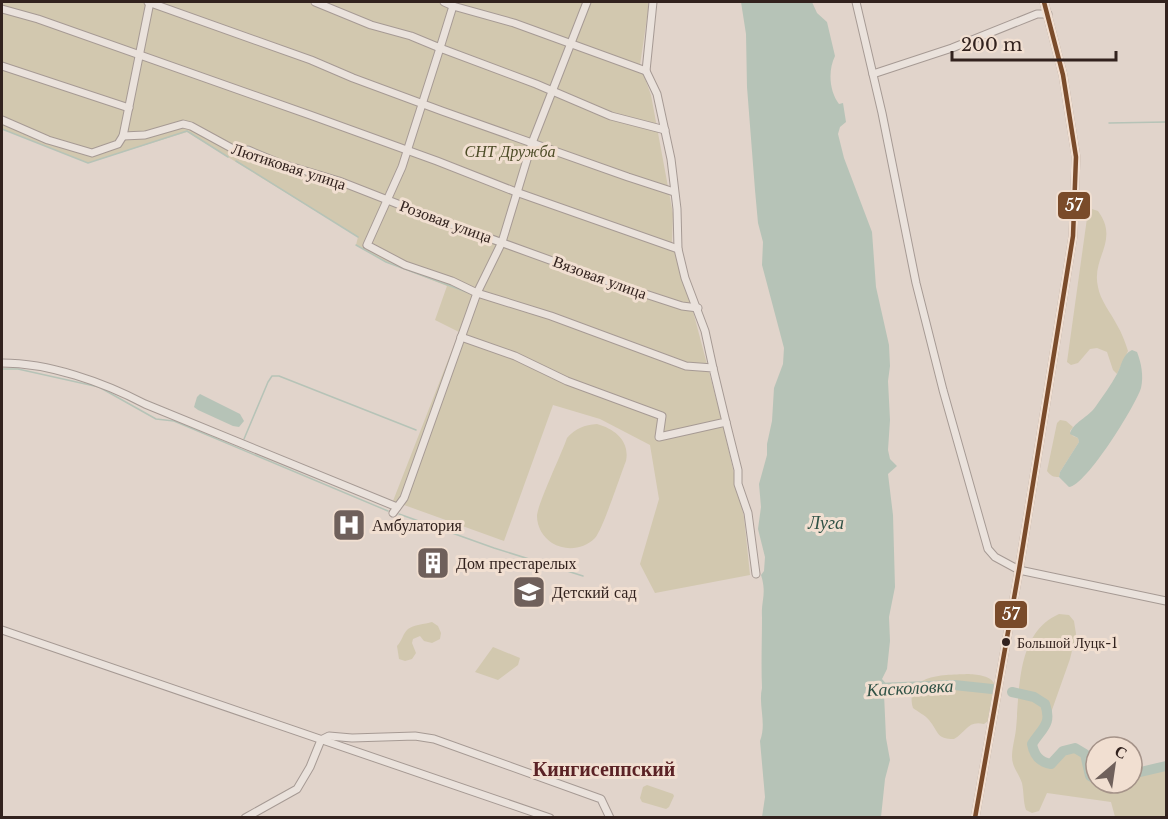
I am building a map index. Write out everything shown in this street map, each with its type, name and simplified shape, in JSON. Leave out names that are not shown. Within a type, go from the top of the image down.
[{"type":"street","points":[[2,120],[48,140],[92,153],[118,144],[123,136],[150,2],[532,143],[674,192]]},
{"type":"street","points":[[315,2],[371,25],[411,36],[528,81],[611,116],[665,130]]},
{"type":"street","points":[[444,2],[514,23],[646,71]]},
{"type":"street","points":[[2,363],[24,363],[117,390],[395,510],[404,498],[477,293],[503,243],[532,143],[587,2]]},
{"type":"street","points":[[653,2],[646,71],[657,94],[671,159],[679,234],[678,249],[685,278],[698,308],[721,394],[738,470],[738,484],[748,513],[756,574]]},
{"type":"street","points":[[856,2],[919,293],[943,390],[988,549],[995,557],[1019,570],[1167,601]]},
{"type":"street","points":[[975,818],[1019,570],[1068,269],[1076,196],[1076,157],[1063,75],[1044,2]]},
{"type":"street","points":[[453,6],[408,150],[367,245],[405,266],[452,281],[477,293],[551,316],[686,366],[713,368]]},
{"type":"street","points":[[2,9],[38,19],[408,150],[516,192],[678,249]]},
{"type":"street","points":[[873,74],[962,45],[1037,14],[1048,14]]},
{"type":"street","points":[[2,66],[129,108]]},
{"type":"street","name":"Лютиковая улица","points":[[123,136],[145,135],[183,124],[235,150],[248,150],[388,200]]},
{"type":"street","name":"Розовая улица","points":[[388,200],[503,243]]},
{"type":"street","name":"Вязовая улица","points":[[503,243],[658,298],[682,306],[698,308]]},
{"type":"street","points":[[461,337],[515,356],[567,381],[662,416],[659,437],[726,422]]},
{"type":"street","points":[[2,630],[550,818]]},
{"type":"street","points":[[245,818],[297,789],[310,767],[321,740],[329,736],[352,738],[415,736],[434,740],[601,799],[610,818]]},
{"type":"green space","name":"СНТ Дружба","points":[[2,2],[648,2],[640,65],[651,95],[673,214],[672,243],[722,421],[744,517],[750,575],[655,593],[640,564],[659,499],[650,445],[600,419],[553,405],[504,541],[393,501],[459,332],[435,320],[447,286],[386,262],[356,245],[358,237],[187,132],[88,163],[2,129]]},
{"type":"green space","points":[[1092,209],[1098,211],[1106,231],[1106,240],[1098,267],[1099,292],[1128,351],[1117,374],[1113,370],[1107,352],[1097,348],[1090,349],[1078,363],[1071,365],[1067,362],[1088,211]]},
{"type":"green space","points":[[1060,420],[1066,421],[1073,427],[1070,431],[1079,442],[1057,477],[1047,471],[1057,423]]},
{"type":"green space","points":[[597,424],[610,429],[620,437],[626,447],[626,461],[607,514],[595,538],[580,547],[557,546],[543,535],[539,528],[538,510],[567,438],[580,428]]},
{"type":"green space","points":[[1059,614],[1069,615],[1074,621],[1076,634],[1070,659],[1047,724],[1032,744],[1036,755],[1043,762],[1051,764],[1063,751],[1075,748],[1084,753],[1084,795],[1144,795],[1144,771],[1166,766],[1166,817],[1115,817],[1111,802],[1047,793],[1039,811],[1032,813],[1026,810],[1022,783],[1012,761],[1012,750],[1023,664],[1035,634],[1045,623]]},
{"type":"green space","points":[[432,622],[438,626],[441,633],[440,639],[432,643],[424,641],[420,636],[413,639],[412,643],[416,653],[412,659],[405,661],[399,659],[397,646],[406,631],[413,626]]},
{"type":"green space","points":[[493,647],[520,658],[518,665],[498,680],[475,672]]},
{"type":"green space","points":[[969,674],[987,677],[995,685],[988,721],[984,724],[971,725],[954,739],[944,738],[938,734],[927,718],[913,708],[912,697],[915,688],[920,682],[929,678]]},
{"type":"green space","points":[[647,785],[673,794],[669,807],[666,809],[642,802],[640,798],[643,787]]},
{"type":"water","name":"Луга","points":[[741,2],[812,2],[817,13],[827,22],[835,56],[831,68],[831,87],[839,104],[843,103],[846,122],[840,127],[838,134],[844,158],[872,232],[876,287],[889,345],[888,450],[890,459],[897,466],[888,474],[893,515],[895,587],[889,617],[890,641],[887,669],[882,679],[889,687],[884,694],[886,738],[890,760],[885,779],[881,817],[762,817],[765,797],[760,741],[763,728],[761,701],[764,592],[761,575],[764,571],[765,557],[758,529],[761,507],[759,484],[767,455],[774,388],[783,364],[784,348],[762,265],[763,242],[758,223],[747,87],[746,34]]},
{"type":"water","points":[[1132,350],[1137,352],[1142,369],[1142,383],[1137,397],[1121,427],[1098,460],[1077,483],[1069,487],[1059,477],[1079,442],[1078,438],[1070,434],[1071,430],[1096,406],[1119,371],[1124,357]]},
{"type":"water","points":[[200,394],[240,414],[244,421],[239,427],[233,426],[198,410],[194,407]]},
{"type":"waterway","points":[[1109,123],[1166,122]]},
{"type":"waterway","points":[[2,129],[88,163],[187,131],[228,157]]},
{"type":"waterway","points":[[236,161],[358,237]]},
{"type":"waterway","points":[[356,245],[386,262],[472,294]]},
{"type":"waterway","points":[[2,369],[18,369],[99,387],[156,419],[174,421],[388,511]]},
{"type":"waterway","points":[[244,439],[272,376],[279,376],[416,430]]},
{"type":"waterway","points":[[399,514],[494,548],[583,576]]},
{"type":"waterway","name":"Касколовка","points":[[876,688],[954,685],[992,689]]},
{"type":"waterway","name":"Касколовка","points":[[1012,692],[1034,697],[1045,704],[1047,721],[1032,744],[1034,751],[1043,762],[1051,764],[1063,751],[1075,748],[1084,753]]},
{"type":"waterway","name":"Касколовка","points":[[1144,771],[1166,766]]},
{"type":"transit line","name":"57","points":[[975,818],[1019,570],[1073,236],[1076,157],[1063,75],[1044,2]]},
{"type":"place","name":"Амбулатория","points":[[349,525]]},
{"type":"place","name":"Дом престарелых","points":[[433,563]]},
{"type":"place","name":"Детский сад","points":[[529,592]]},
{"type":"place","name":"Большой Луцк-1","points":[[1006,642]]},
{"type":"district","name":"Кингисеппский","points":[[604,769]]}]
